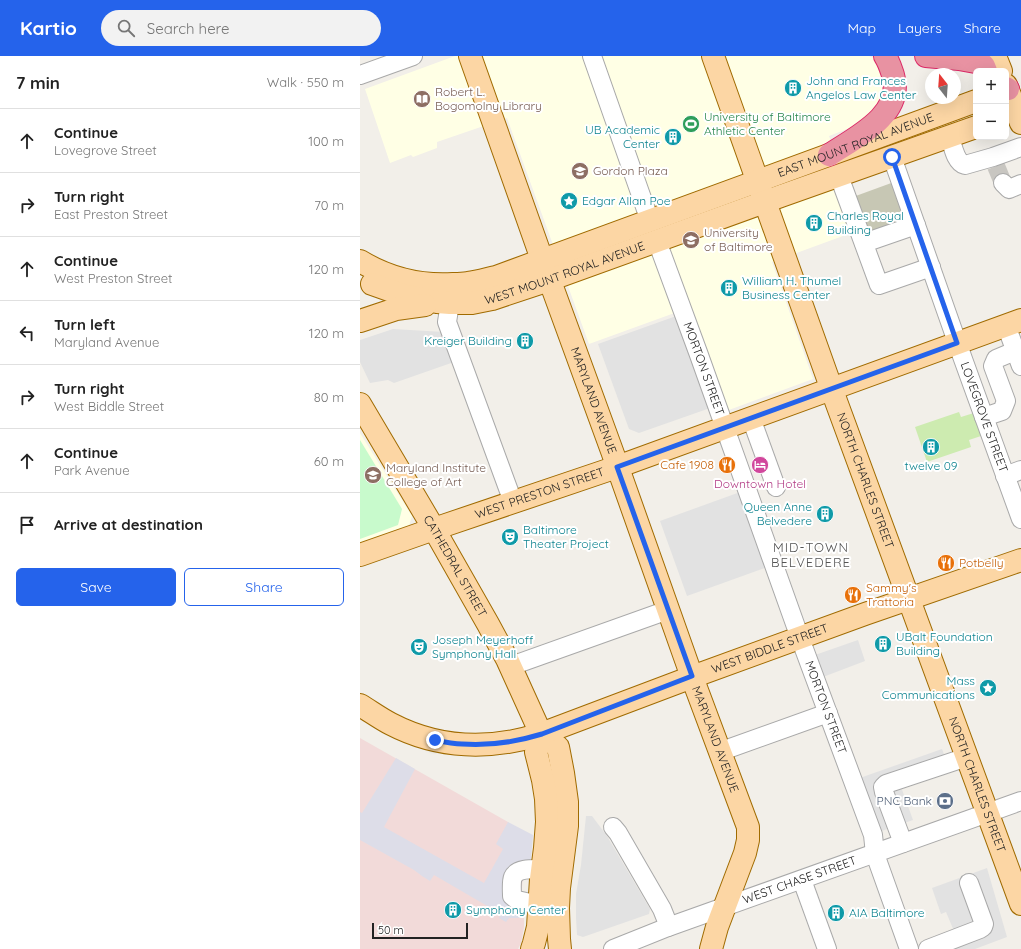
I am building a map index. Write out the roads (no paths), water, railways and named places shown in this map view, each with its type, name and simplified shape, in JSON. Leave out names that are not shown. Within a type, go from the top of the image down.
[{"type":"highway","points":[[829,155],[869,129],[880,120],[890,106],[896,87],[890,65],[885,56]]},
{"type":"highway","points":[[926,56],[960,59],[981,63],[985,68]]},
{"type":"main road","name":"MARYLAND AVENUE","points":[[470,56],[668,610],[748,827],[748,840],[745,853],[717,927],[711,949]]},
{"type":"main road","name":"NORTH CHARLES STREET","points":[[712,56],[832,389],[1021,904]]},
{"type":"main road","points":[[995,56],[1000,68]]},
{"type":"main road","points":[[1009,89],[1016,116]]},
{"type":"main road","name":"EAST MOUNT ROYAL AVENUE","points":[[758,181],[973,102]]},
{"type":"main road","name":"EAST MOUNT ROYAL AVENUE","points":[[765,202],[973,128]]},
{"type":"main road","name":"WEST MOUNT ROYAL AVENUE","points":[[360,278],[379,287],[422,300],[472,304],[492,299],[546,270],[650,220],[758,181]]},
{"type":"main road","name":"WEST MOUNT ROYAL AVENUE","points":[[360,261],[373,269],[402,279],[429,284],[467,284],[496,277],[546,270],[657,241],[765,202]]},
{"type":"main road","points":[[360,321],[396,309],[450,303]]},
{"type":"main road","name":"WEST PRESTON STREET","points":[[360,555],[617,467],[1013,323]]},
{"type":"main road","name":"CATHEDRAL STREET","points":[[360,404],[488,624],[511,666],[542,734]]},
{"type":"main road","name":"WEST BIDDLE STREET","points":[[360,705],[391,724],[419,736],[435,740],[461,744],[485,745],[516,741],[542,734],[692,676],[1021,560]]},
{"type":"main road","points":[[532,949],[538,927],[547,822],[546,799],[536,752],[542,734],[558,747],[566,791],[567,826],[558,908],[558,934],[560,949]]},
{"type":"street","points":[[360,75],[413,56]]},
{"type":"street","points":[[592,56],[650,220]]},
{"type":"street","points":[[950,137],[958,160],[965,165],[995,161],[1021,147]]},
{"type":"street","name":"LOVEGROVE STREET","points":[[892,157],[984,417],[1013,473],[1021,519]]},
{"type":"street","points":[[839,176],[879,285],[931,267]]},
{"type":"street","points":[[1003,183],[1009,189],[1021,184]]},
{"type":"street","points":[[864,243],[916,225]]},
{"type":"street","name":"MORTON STREET","points":[[657,241],[800,638],[873,835],[875,854],[909,949]]},
{"type":"street","points":[[450,303],[447,322],[513,502]]},
{"type":"street","points":[[984,417],[1002,411],[1006,401],[993,366],[996,359],[1018,359],[1013,323]]},
{"type":"street","points":[[751,418],[776,486]]},
{"type":"street","points":[[511,666],[668,610]]},
{"type":"street","points":[[720,752],[828,713]]},
{"type":"street","points":[[903,843],[884,792],[884,787],[886,784],[967,757]]},
{"type":"street","name":"WEST CHASE STREET","points":[[613,949],[668,927],[1021,801]]},
{"type":"street","points":[[613,827],[618,833],[662,909],[668,927]]},
{"type":"street","points":[[539,905],[517,900],[512,896],[512,878],[517,872],[542,869]]},
{"type":"street","points":[[802,880],[827,949]]},
{"type":"street","points":[[928,949],[980,929],[983,926],[984,924],[969,883]]},
{"type":"tunnel","points":[[996,166],[1003,183]]},
{"type":"place","name":"John and Frances Angelos Law Center","points":[[793,88]]},
{"type":"place","name":"Robert L. Bogomolny Library","points":[[422,99]]},
{"type":"place","name":"University of Baltimore Athletic Center","points":[[691,124]]},
{"type":"place","name":"UB Academic Center","points":[[673,137]]},
{"type":"place","name":"Gordon Plaza","points":[[580,171]]},
{"type":"place","name":"Edgar Allan Poe","points":[[569,201]]},
{"type":"place","name":"Charles Royal Building","points":[[814,223]]},
{"type":"place","name":"University of Baltimore","points":[[691,240]]},
{"type":"place","name":"William H. Thumel Business Center","points":[[729,288]]},
{"type":"place","name":"Kreiger Building","points":[[525,341]]},
{"type":"place","name":"twelve 09","points":[[931,447]]},
{"type":"place","name":"Cafe 1908","points":[[727,465]]},
{"type":"place","name":"Downtown Hotel","points":[[760,465]]},
{"type":"place","name":"Maryland Institute College of Art","points":[[373,475]]},
{"type":"place","name":"Queen Anne Belvedere","points":[[825,514]]},
{"type":"place","name":"Baltimore Theater Project","points":[[510,537]]},
{"type":"place","name":"Potbelly","points":[[946,563]]},
{"type":"place","name":"Sammy's Trattoria","points":[[853,595]]},
{"type":"place","name":"UBalt Foundation Building","points":[[883,644]]},
{"type":"place","name":"Joseph Meyerhoff Symphony Hall","points":[[419,647]]},
{"type":"place","name":"Mass Communications","points":[[988,688]]},
{"type":"place","name":"PNC Bank","points":[[945,801]]},
{"type":"place","name":"Symphony Center","points":[[453,910]]},
{"type":"place","name":"AIA Baltimore","points":[[836,913]]},
{"type":"district","name":"MID-TOWN BELVEDERE","points":[[811,554]]}]
